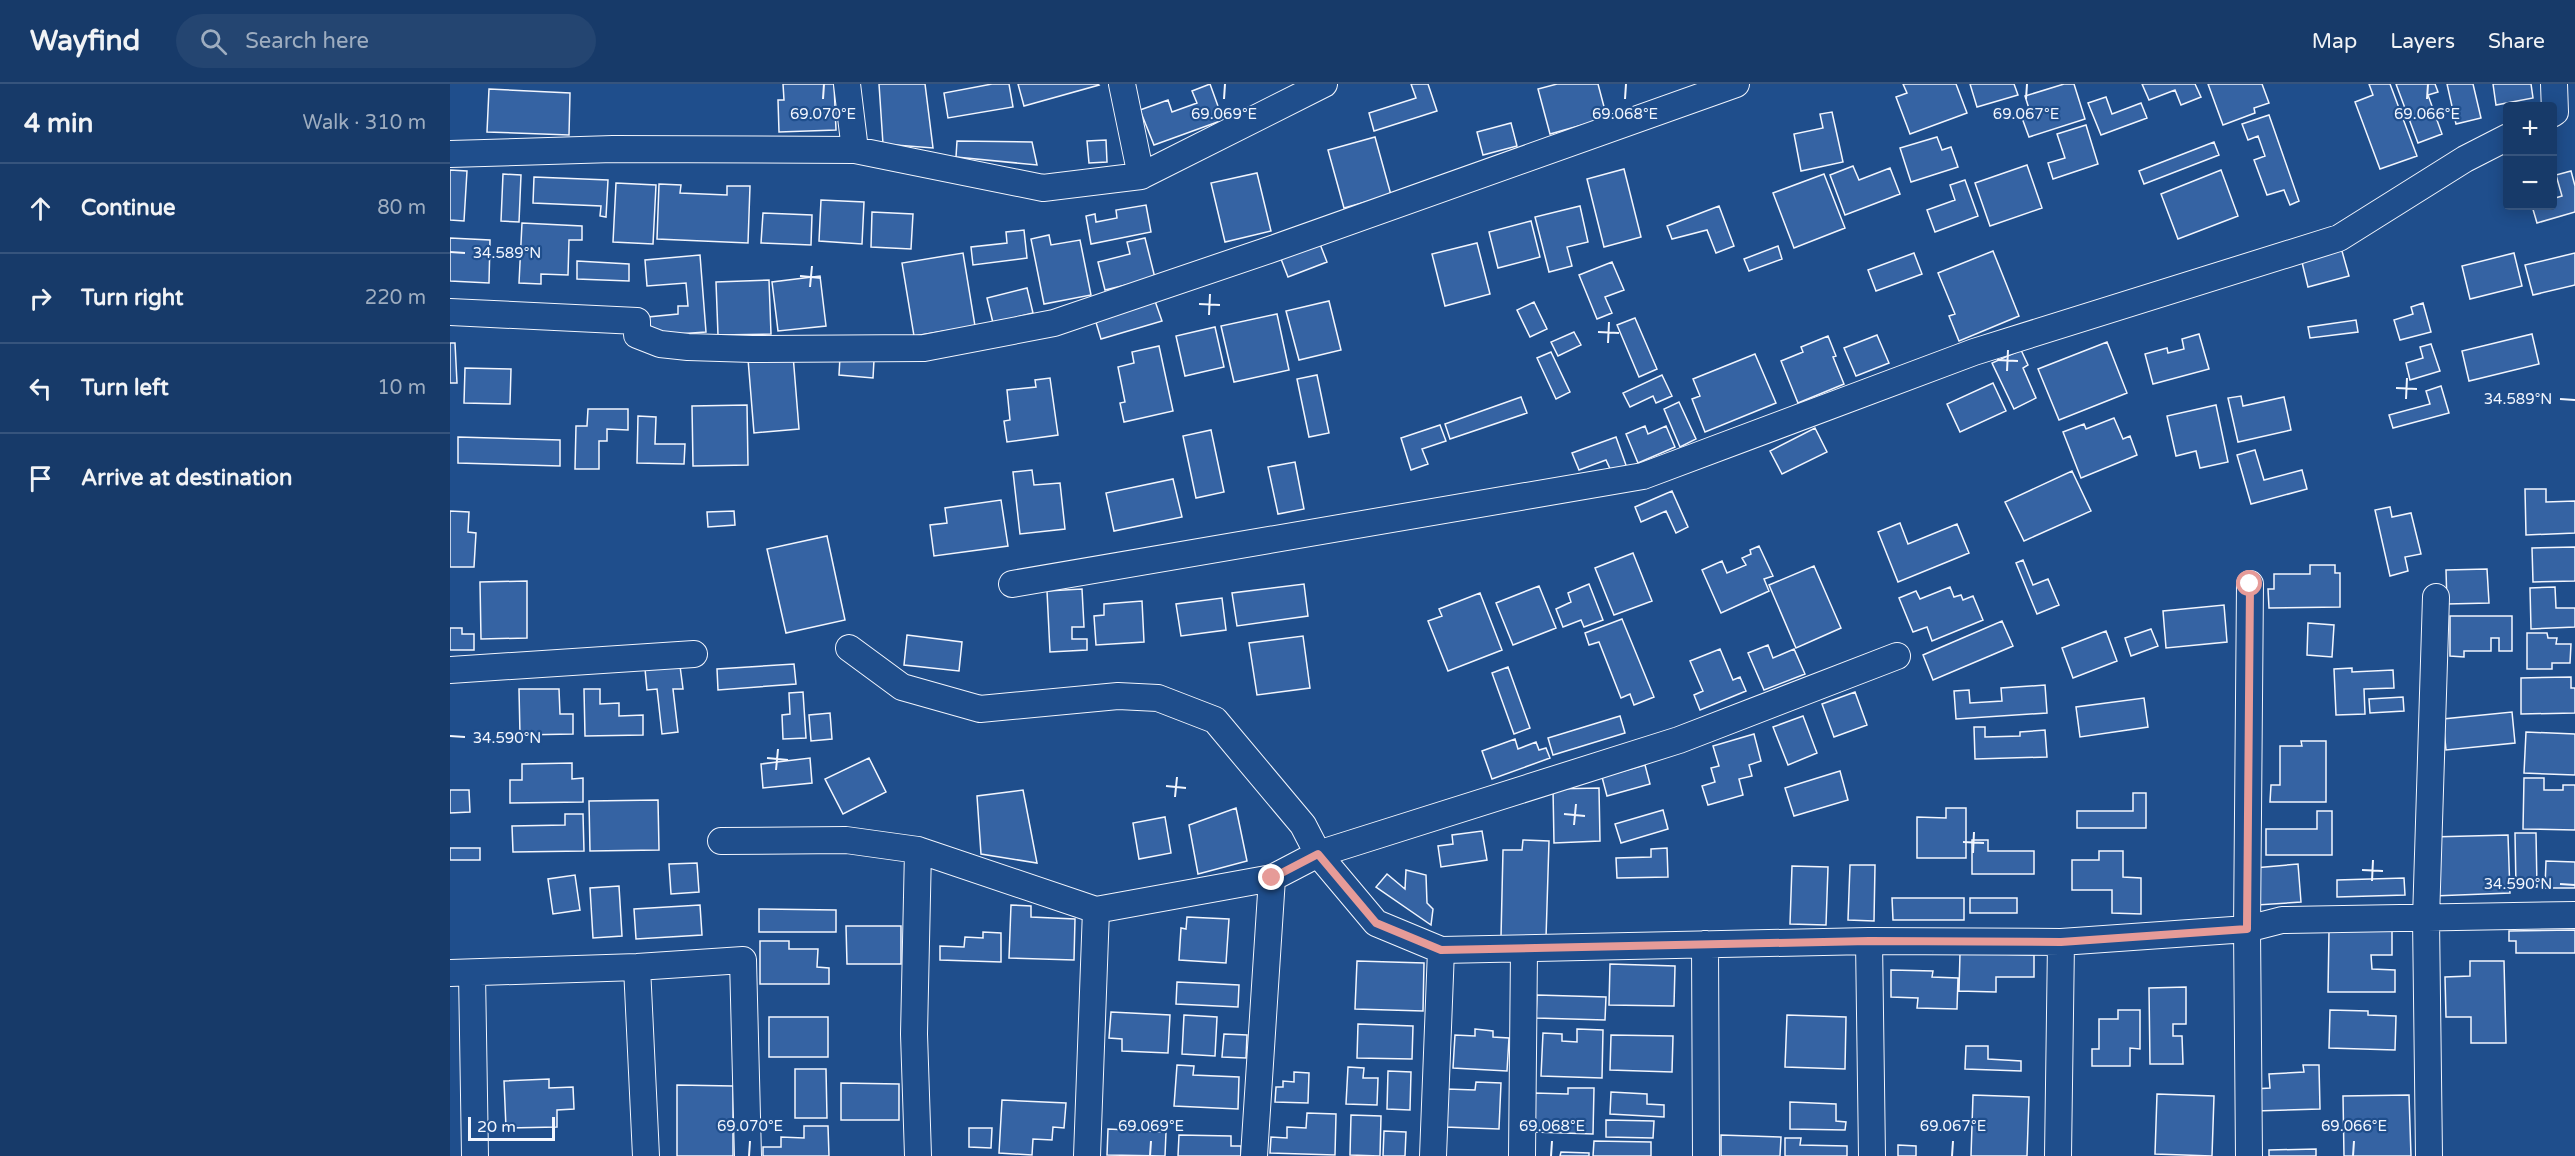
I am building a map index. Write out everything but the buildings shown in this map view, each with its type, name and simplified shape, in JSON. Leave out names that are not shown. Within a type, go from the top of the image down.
[{"type":"street","points":[[847,84],[855,150]]},
{"type":"street","points":[[1122,84],[1141,176]]},
{"type":"street","points":[[450,154],[613,148],[855,150],[1043,188],[1141,176],[1324,84]]},
{"type":"street","points":[[450,312],[637,321],[637,335],[660,344],[688,347],[924,348],[1054,323],[1272,249],[1736,84]]},
{"type":"street","points":[[2554,84],[2555,102]]},
{"type":"street","points":[[1012,584],[1643,476],[1974,352],[2339,238],[2465,159],[2503,140]]},
{"type":"street","points":[[2249,1156],[2247,929],[2250,584]]},
{"type":"street","points":[[2429,1156],[2426,919],[2436,597]]},
{"type":"street","points":[[849,648],[902,687],[980,709],[1118,696],[1158,698],[1215,720],[1303,825],[1318,854],[1376,923],[1441,950],[1869,941],[2061,942],[2247,929],[2282,920],[2575,915]]},
{"type":"street","points":[[450,670],[694,654]]},
{"type":"street","points":[[721,841],[846,840],[918,850],[1096,910],[1272,878],[1318,854],[1679,740],[1897,656]]},
{"type":"street","points":[[918,850],[914,1034],[918,1156]]},
{"type":"street","points":[[1254,1156],[1272,878]]},
{"type":"street","points":[[1087,1156],[1096,910]]},
{"type":"street","points":[[1869,941],[1872,1156]]},
{"type":"street","points":[[2058,1156],[2061,942]]},
{"type":"street","points":[[1704,944],[1706,1156]]},
{"type":"street","points":[[1433,1156],[1441,950]]},
{"type":"street","points":[[1522,1156],[1524,950]]},
{"type":"street","points":[[476,1156],[461,973],[637,967],[743,960],[748,1156]]},
{"type":"street","points":[[637,967],[646,1156]]},
{"type":"route","points":[[1272,878],[1318,854],[1376,923],[1441,950],[1869,941],[2061,942],[2247,929],[2250,584]]}]
